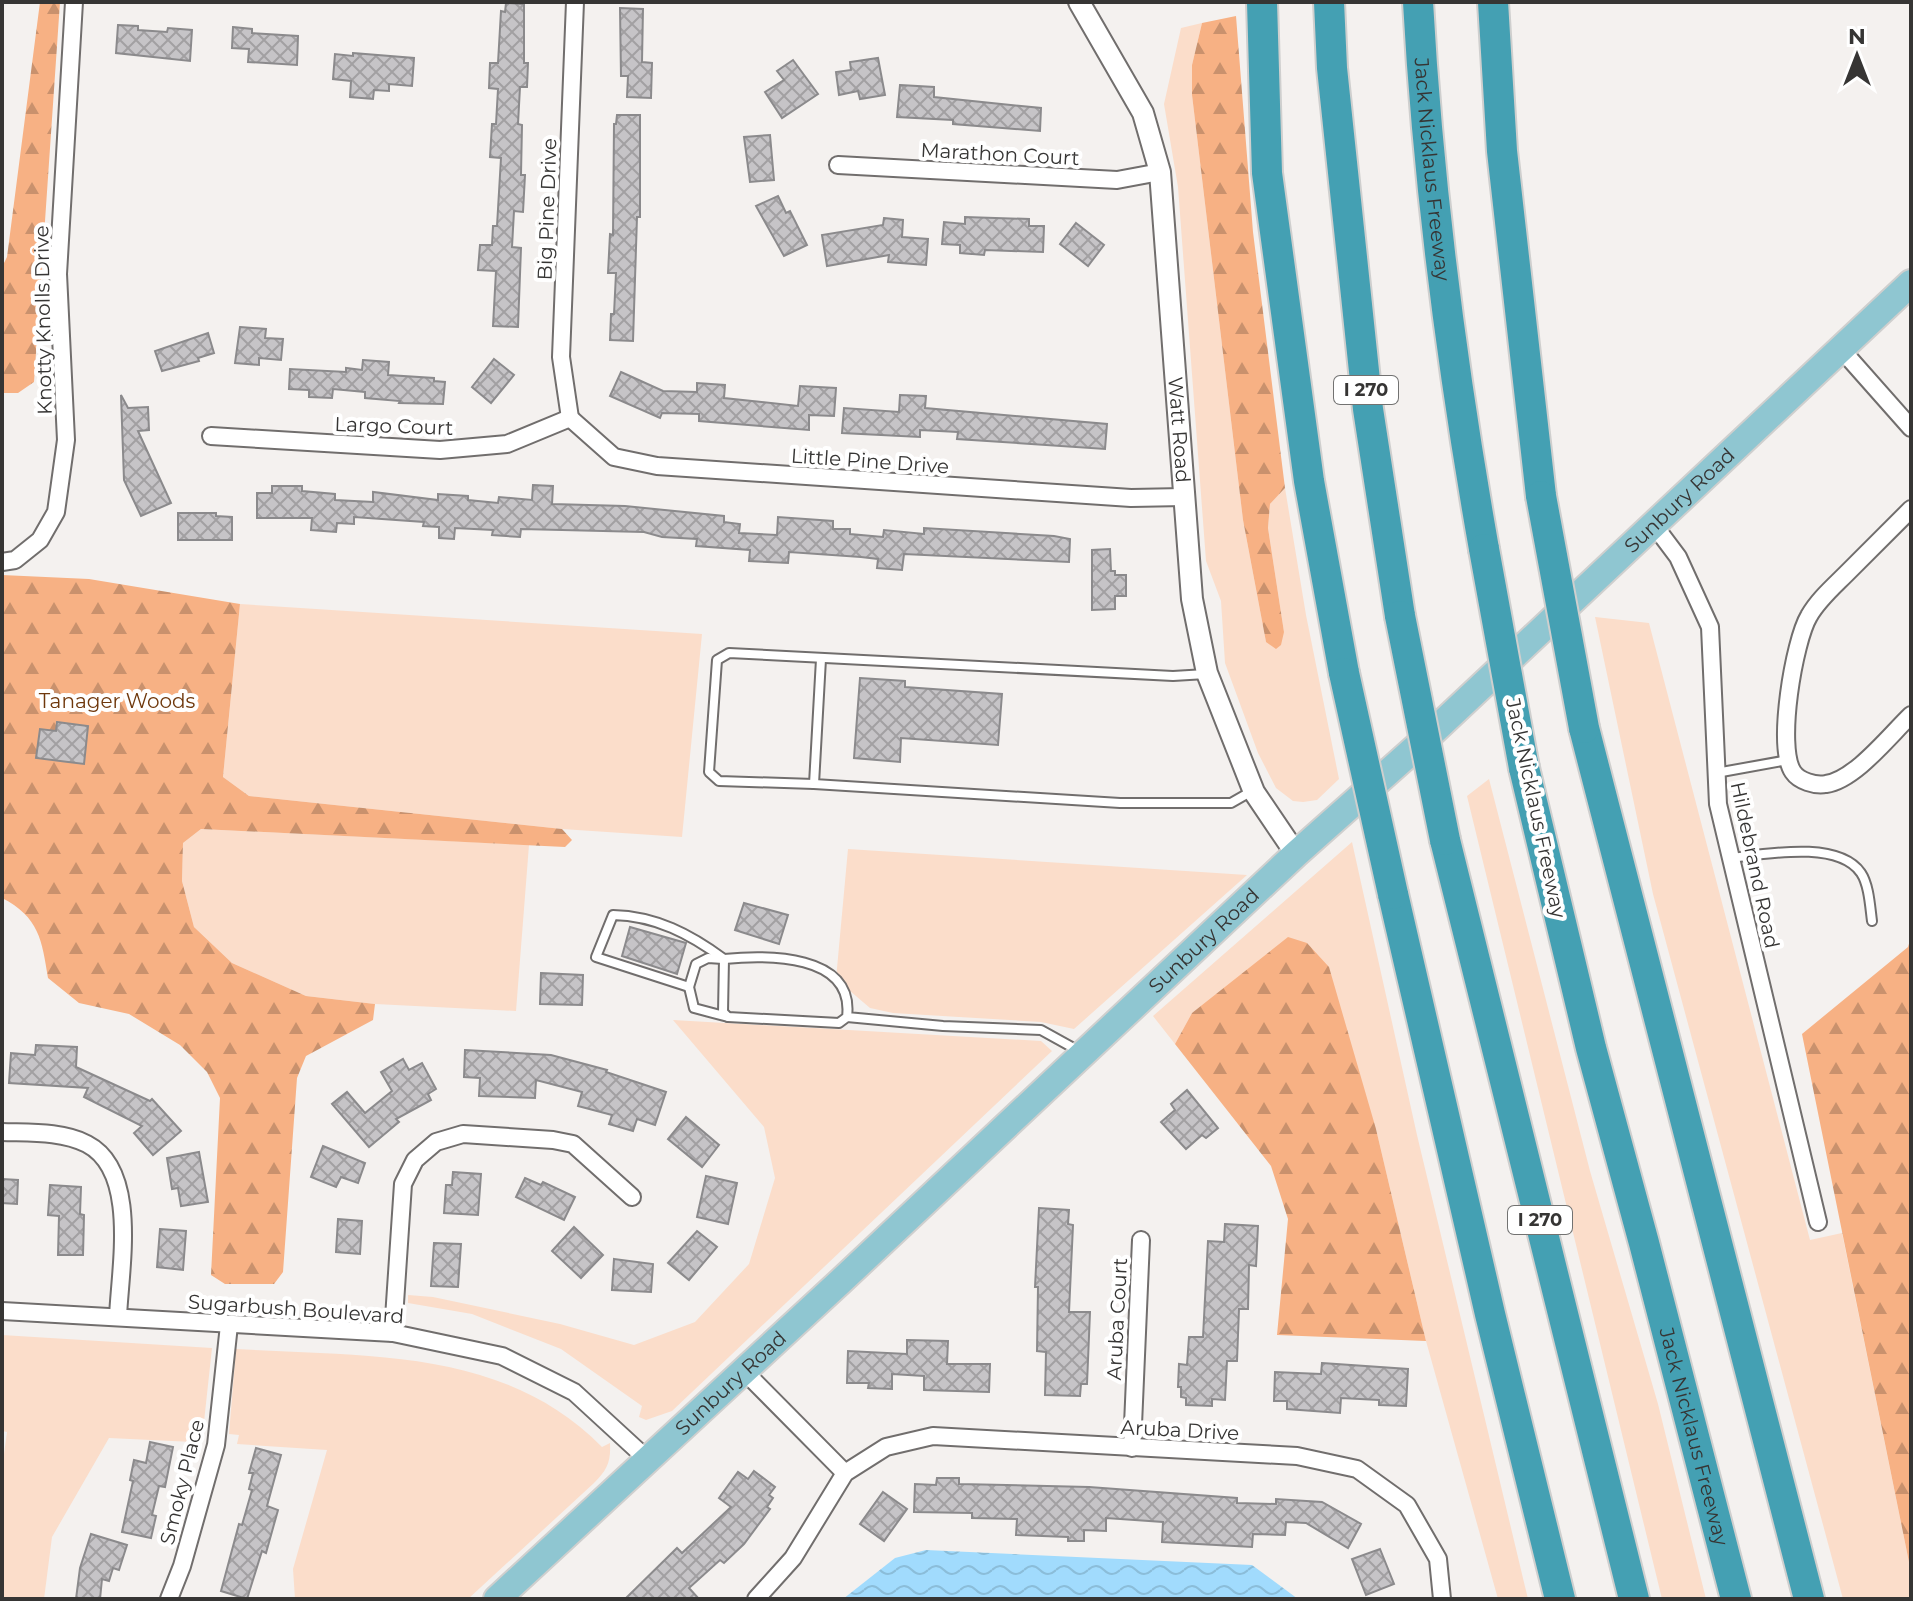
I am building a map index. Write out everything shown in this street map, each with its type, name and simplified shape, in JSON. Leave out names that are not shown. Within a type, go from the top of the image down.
[{"type":"highway","points":[[1262,2],[1267,173],[1309,481],[1344,673],[1490,1314],[1560,1599]]},
{"type":"highway","name":"I 270","points":[[1329,2],[1332,68],[1368,409],[1400,616],[1445,840],[1634,1599]]},
{"type":"highway","name":"Jack Nicklaus Freeway","points":[[1418,2],[1422,78],[1457,393],[1524,768],[1591,1048],[1736,1599]]},
{"type":"highway","points":[[1493,2],[1502,151],[1541,496],[1584,728],[1809,1599]]},
{"type":"main road","name":"Sunbury Road","points":[[497,1599],[1296,854],[1422,742],[1911,283]]},
{"type":"street","name":"Knotty Knolls Drive","points":[[2,562],[15,560],[40,540],[56,512],[66,440],[58,274],[74,2]]},
{"type":"street","name":"Big Pine Drive","points":[[570,418],[561,357],[575,2]]},
{"type":"street","name":"Watt Road","points":[[1079,2],[1143,113],[1160,172],[1192,599],[1207,673],[1254,790],[1296,854]]},
{"type":"street","name":"Marathon Court","points":[[838,165],[1117,180],[1160,172]]},
{"type":"street","points":[[1841,349],[1911,428]]},
{"type":"street","name":"Largo Court","points":[[211,436],[440,450],[507,444],[570,418]]},
{"type":"street","name":"Little Pine Drive","points":[[570,418],[614,457],[657,466],[1131,498],[1184,497]]},
{"type":"street","points":[[1911,509],[1823,597],[1803,627],[1787,704],[1788,760],[1793,773],[1803,780],[1826,784],[1837,780],[1855,769],[1911,715]]},
{"type":"street","name":"Hildebrand Road","points":[[1654,525],[1678,557],[1710,627],[1718,804],[1818,1222]]},
{"type":"street","points":[[2,1132],[55,1134],[89,1144],[113,1169],[122,1196],[118,1317]]},
{"type":"street","points":[[393,1333],[403,1184],[415,1160],[436,1142],[463,1134],[573,1144],[632,1197]]},
{"type":"street","name":"Aruba Court","points":[[1132,1448],[1141,1240]]},
{"type":"street","name":"Sugarbush Boulevard","points":[[2,1311],[393,1333],[502,1356],[574,1392],[648,1460]]},
{"type":"street","name":"Smoky Place","points":[[169,1599],[182,1566],[216,1445],[229,1325]]},
{"type":"street","points":[[744,1371],[845,1473],[793,1558],[756,1599]]},
{"type":"street","name":"Aruba Drive","points":[[845,1473],[886,1447],[933,1436],[1297,1456],[1357,1469],[1407,1505],[1438,1559],[1442,1599]]},
{"type":"lane","points":[[1207,673],[1173,676],[729,653],[717,660],[709,772],[719,781],[1120,803],[1231,803],[1254,790]]},
{"type":"lane","points":[[814,784],[821,659]]},
{"type":"lane","points":[[1716,773],[1788,760]]},
{"type":"lane","points":[[1730,858],[1815,853],[1846,859],[1862,873],[1872,921]]},
{"type":"lane","points":[[689,987],[596,957],[613,915],[635,916],[691,935],[724,959]]},
{"type":"lane","points":[[847,1017],[849,1002],[842,988],[821,968],[806,961],[755,956],[708,958],[696,964],[689,987],[694,1008],[728,1017],[839,1023],[847,1017],[943,1026],[1041,1030],[1083,1053]]},
{"type":"lane","points":[[724,959],[723,1012],[728,1017]]},
{"type":"shaded area","points":[[1202,23],[1192,65],[1192,95],[1243,520],[1266,642],[1284,632],[1268,528],[1270,504],[1285,488],[1306,615],[1339,779],[1317,800],[1303,802],[1293,801],[1276,788],[1258,753],[1225,663],[1221,601],[1206,561],[1178,187],[1164,104],[1181,28]]},
{"type":"shaded area","points":[[240,604],[702,634],[682,837],[562,829],[249,796],[223,777]]},
{"type":"shaded area","points":[[1595,617],[1649,623],[1810,1240],[1842,1233],[1911,1572],[1911,1599],[1843,1599],[1653,894]]},
{"type":"shaded area","points":[[1489,779],[1590,1171],[1658,1404],[1706,1599],[1662,1599],[1467,796]]},
{"type":"shaded area","points":[[201,829],[529,845],[516,1011],[375,1004],[306,996],[232,963],[194,927],[182,881],[183,843]]},
{"type":"shaded area","points":[[1352,842],[1417,1135],[1528,1599],[1498,1599],[1426,1341],[1376,1129],[1192,1013],[1175,1044],[1153,1016]]},
{"type":"shaded area","points":[[848,849],[1247,875],[1074,1029],[1041,1022],[893,1013],[870,1008],[836,979]]},
{"type":"shaded area","points":[[673,1020],[1041,1041],[1052,1051],[672,1411],[646,1420],[639,1417],[642,1406],[561,1349],[472,1314],[408,1303],[408,1295],[433,1297],[560,1324],[634,1345],[695,1322],[749,1264],[775,1178],[764,1127]]},
{"type":"shaded area","points":[[2,1335],[212,1348],[203,1431],[195,1431],[193,1442],[109,1438],[52,1537],[44,1599],[2,1599],[2,1469],[7,1432],[2,1431]]},
{"type":"shaded area","points":[[236,1349],[383,1357],[477,1374],[522,1391],[563,1414],[602,1447],[610,1443],[609,1461],[594,1483],[468,1599],[295,1599],[293,1569],[327,1450],[237,1444],[239,1435],[229,1434]]},
{"type":"green space","points":[[40,2],[60,2],[34,382],[18,393],[2,393],[2,267],[7,257]]},
{"type":"green space","points":[[1236,16],[1253,232],[1285,488],[1270,504],[1268,528],[1284,632],[1281,645],[1276,649],[1266,642],[1243,520],[1192,95],[1192,65],[1202,23]]},
{"type":"green space","name":"Tanager Woods","points":[[2,575],[89,579],[240,604],[223,777],[249,796],[562,829],[572,840],[565,847],[201,829],[183,843],[182,881],[194,927],[232,963],[306,996],[375,1004],[373,1020],[306,1056],[297,1078],[283,1272],[274,1284],[225,1284],[211,1275],[220,1098],[207,1072],[180,1045],[129,1014],[79,1003],[48,978],[37,931],[24,913],[2,898]]},
{"type":"green space","points":[[1288,937],[1307,943],[1329,967],[1376,1129],[1426,1341],[1277,1335],[1288,1219],[1271,1166],[1175,1044],[1192,1013]]},
{"type":"green space","points":[[1911,937],[1911,1572],[1802,1034],[1908,947]]},
{"type":"water","points":[[926,1550],[1252,1565],[1298,1599],[843,1599],[895,1558]]},
{"type":"building","points":[[506,3],[524,4],[524,63],[528,63],[527,87],[520,87],[518,124],[522,125],[521,175],[525,175],[523,212],[514,211],[512,247],[521,248],[518,327],[493,326],[496,271],[478,270],[480,245],[492,245],[493,226],[497,226],[501,158],[490,157],[498,89],[489,88],[490,63],[498,63],[501,11],[505,12]]},
{"type":"building","points":[[620,8],[643,9],[642,62],[652,63],[651,98],[627,97],[628,76],[621,76]]},
{"type":"building","points":[[118,25],[167,32],[168,28],[192,30],[190,61],[116,53]]},
{"type":"building","points":[[233,27],[252,29],[252,33],[298,36],[297,65],[248,62],[249,49],[232,48]]},
{"type":"building","points":[[353,53],[414,58],[412,86],[389,84],[389,91],[374,90],[373,99],[350,97],[351,81],[333,79],[335,54],[353,56]]},
{"type":"building","points":[[878,58],[885,95],[860,99],[858,91],[839,95],[836,72],[851,70],[850,62]]},
{"type":"building","points":[[793,60],[818,94],[782,118],[765,92],[784,80],[777,71]]},
{"type":"building","points":[[900,85],[934,87],[934,97],[1041,108],[1040,131],[953,124],[953,120],[897,117]]},
{"type":"building","points":[[617,115],[640,115],[640,217],[637,217],[633,341],[610,340],[616,273],[608,273],[610,234],[613,235],[614,124]]},
{"type":"building","points":[[770,135],[774,180],[750,182],[744,137]]},
{"type":"building","points":[[778,196],[786,213],[790,211],[807,245],[784,256],[756,206]]},
{"type":"building","points":[[965,217],[1029,219],[1029,226],[1044,226],[1043,252],[985,250],[984,255],[960,253],[960,245],[942,244],[944,222],[965,224]]},
{"type":"building","points":[[884,218],[903,220],[902,237],[928,239],[926,265],[888,262],[889,255],[827,266],[822,235],[883,225]]},
{"type":"building","points":[[1076,223],[1104,245],[1088,266],[1060,244]]},
{"type":"building","points":[[240,327],[266,329],[265,338],[283,339],[281,360],[259,358],[259,365],[235,363]]},
{"type":"building","points":[[208,333],[214,353],[198,358],[199,361],[162,371],[155,351]]},
{"type":"building","points":[[494,359],[514,375],[491,403],[472,387]]},
{"type":"building","points":[[363,360],[389,362],[388,375],[434,378],[434,381],[445,382],[443,404],[399,403],[365,398],[365,392],[333,389],[332,398],[309,397],[309,390],[289,389],[290,369],[346,372],[346,368],[362,370]]},
{"type":"building","points":[[621,372],[663,391],[697,392],[697,383],[725,385],[724,398],[798,406],[800,386],[836,388],[834,416],[809,415],[809,430],[699,421],[699,414],[662,413],[660,418],[610,396]]},
{"type":"building","points":[[121,395],[128,408],[148,407],[149,430],[138,431],[171,503],[141,516],[124,480]]},
{"type":"building","points":[[900,395],[926,396],[925,408],[1107,424],[1105,449],[957,439],[958,432],[920,430],[920,437],[842,433],[844,408],[899,412]]},
{"type":"building","points":[[533,485],[553,486],[552,504],[625,506],[724,516],[724,522],[740,524],[739,533],[777,535],[778,517],[833,521],[833,529],[850,529],[850,534],[883,537],[884,530],[924,534],[924,528],[1054,536],[1070,539],[1069,562],[904,554],[902,570],[877,568],[878,559],[789,552],[788,563],[749,561],[750,550],[696,546],[697,539],[662,537],[644,532],[521,529],[520,537],[492,535],[493,530],[455,528],[454,539],[439,538],[439,527],[423,526],[424,522],[354,517],[354,524],[337,523],[336,532],[311,530],[312,518],[257,518],[257,493],[272,493],[272,486],[302,486],[302,491],[335,494],[335,500],[373,502],[373,492],[438,500],[438,494],[468,496],[468,500],[498,503],[499,497],[532,500]]},
{"type":"building","points":[[178,513],[216,513],[216,516],[232,517],[232,540],[178,540]]},
{"type":"building","points":[[1110,549],[1111,571],[1115,571],[1115,575],[1126,575],[1126,596],[1115,596],[1115,609],[1092,610],[1092,550]]},
{"type":"building","points":[[860,678],[905,681],[905,687],[1002,694],[998,745],[901,738],[900,762],[854,758]]},
{"type":"building","points":[[57,722],[88,726],[84,764],[36,758],[40,729],[56,731]]},
{"type":"building","points":[[744,903],[788,915],[779,944],[735,930]]},
{"type":"building","points":[[630,927],[686,943],[677,974],[622,956]]},
{"type":"building","points":[[541,973],[583,975],[582,1005],[540,1004]]},
{"type":"building","points":[[36,1045],[77,1047],[76,1067],[150,1101],[152,1099],[181,1131],[153,1155],[134,1133],[142,1126],[84,1097],[88,1088],[9,1083],[11,1053],[35,1055]]},
{"type":"building","points":[[465,1050],[551,1055],[607,1070],[666,1092],[655,1125],[637,1119],[633,1131],[609,1124],[612,1115],[578,1106],[582,1092],[536,1080],[535,1098],[479,1096],[480,1078],[464,1077]]},
{"type":"building","points":[[403,1059],[409,1070],[422,1063],[436,1089],[428,1094],[431,1100],[396,1119],[399,1122],[369,1147],[332,1104],[347,1092],[365,1113],[392,1091],[381,1072]]},
{"type":"building","points":[[1187,1090],[1218,1128],[1206,1138],[1202,1135],[1186,1149],[1161,1122],[1175,1110],[1171,1104]]},
{"type":"building","points":[[686,1117],[719,1145],[702,1167],[668,1139]]},
{"type":"building","points":[[323,1146],[365,1163],[358,1183],[341,1177],[336,1187],[311,1177]]},
{"type":"building","points":[[199,1152],[208,1202],[181,1206],[178,1188],[172,1189],[167,1158]]},
{"type":"building","points":[[453,1172],[481,1174],[478,1215],[444,1213],[446,1185],[452,1185]]},
{"type":"building","points":[[706,1176],[737,1183],[728,1224],[697,1217]]},
{"type":"building","points":[[525,1178],[541,1185],[543,1182],[575,1197],[564,1220],[516,1197]]},
{"type":"building","points":[[2,1179],[18,1180],[17,1204],[2,1203]]},
{"type":"building","points":[[50,1185],[81,1187],[83,1255],[58,1255],[59,1216],[48,1215]]},
{"type":"building","points":[[1039,1208],[1069,1210],[1068,1224],[1073,1225],[1069,1312],[1090,1312],[1087,1384],[1081,1384],[1080,1396],[1045,1395],[1046,1352],[1037,1351],[1038,1287],[1035,1287]]},
{"type":"building","points":[[338,1219],[362,1221],[360,1254],[336,1252]]},
{"type":"building","points":[[1225,1224],[1258,1226],[1256,1266],[1249,1265],[1248,1309],[1239,1309],[1237,1361],[1227,1361],[1225,1400],[1212,1399],[1212,1406],[1186,1405],[1186,1398],[1181,1397],[1181,1387],[1178,1387],[1179,1364],[1187,1365],[1189,1337],[1203,1337],[1208,1241],[1224,1242]]},
{"type":"building","points":[[574,1227],[603,1255],[581,1278],[552,1251]]},
{"type":"building","points":[[160,1229],[186,1231],[183,1270],[157,1267]]},
{"type":"building","points":[[697,1231],[717,1247],[689,1280],[668,1263]]},
{"type":"building","points":[[434,1243],[461,1244],[458,1287],[431,1286]]},
{"type":"building","points":[[614,1259],[653,1264],[651,1292],[612,1290]]},
{"type":"building","points":[[907,1340],[948,1341],[947,1364],[990,1364],[989,1392],[924,1390],[924,1376],[892,1374],[892,1389],[868,1388],[869,1383],[847,1383],[848,1351],[907,1354]]},
{"type":"building","points":[[1322,1363],[1408,1369],[1406,1406],[1379,1405],[1379,1400],[1341,1398],[1340,1413],[1287,1409],[1287,1401],[1274,1401],[1275,1372],[1321,1374]]},
{"type":"building","points":[[150,1442],[173,1447],[165,1487],[159,1486],[152,1515],[156,1516],[151,1538],[122,1532],[133,1481],[130,1480],[134,1460],[146,1463]]},
{"type":"building","points":[[256,1448],[281,1455],[267,1506],[278,1510],[266,1553],[262,1551],[247,1599],[221,1591],[239,1524],[242,1525],[252,1490],[249,1489],[253,1473],[249,1473]]},
{"type":"building","points":[[754,1471],[775,1487],[769,1495],[773,1498],[767,1507],[770,1509],[744,1544],[724,1563],[720,1560],[689,1588],[699,1599],[625,1599],[677,1548],[682,1553],[731,1507],[719,1498],[738,1472],[748,1479]]},
{"type":"building","points":[[937,1478],[959,1478],[959,1484],[1089,1487],[1237,1498],[1237,1503],[1276,1504],[1276,1499],[1322,1502],[1361,1524],[1348,1548],[1306,1523],[1286,1522],[1285,1535],[1253,1534],[1252,1547],[1162,1542],[1163,1522],[1106,1518],[1106,1531],[1084,1530],[1084,1541],[1068,1541],[1068,1537],[1016,1535],[1017,1519],[972,1518],[972,1513],[914,1512],[915,1484],[936,1485]]},
{"type":"building","points":[[883,1492],[907,1509],[884,1541],[860,1524]]},
{"type":"building","points":[[91,1534],[127,1545],[119,1570],[113,1568],[109,1581],[102,1579],[100,1599],[76,1599],[80,1568]]},
{"type":"building","points":[[1380,1549],[1394,1584],[1366,1595],[1352,1559]]}]
